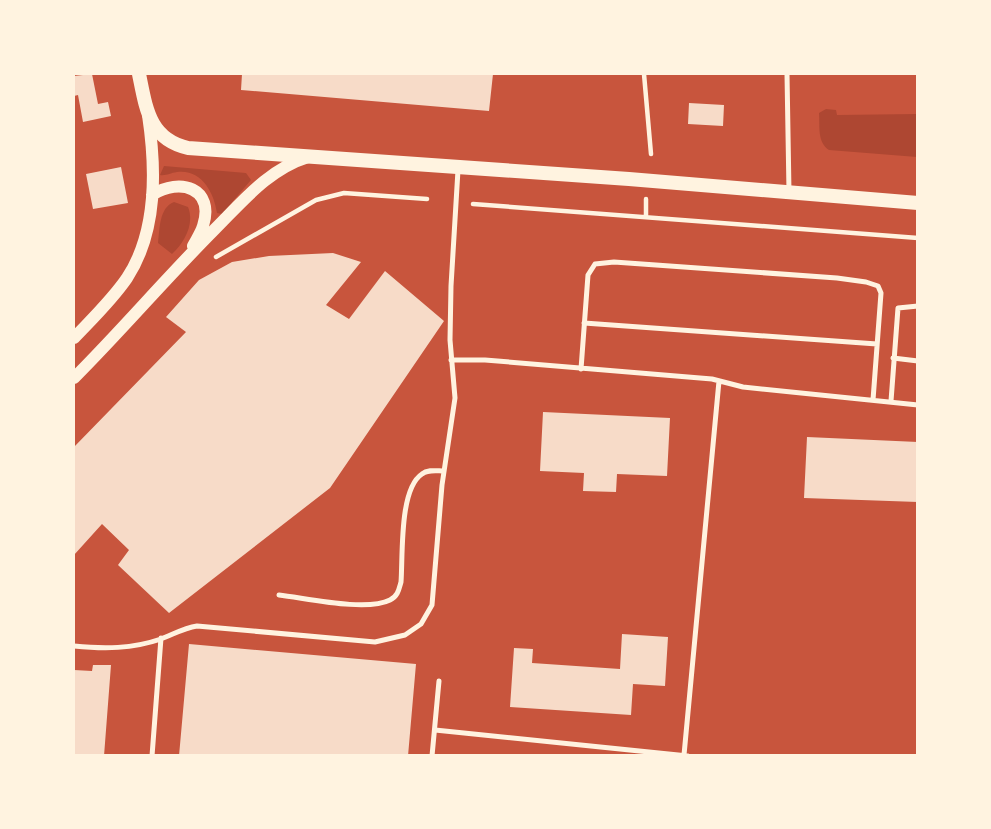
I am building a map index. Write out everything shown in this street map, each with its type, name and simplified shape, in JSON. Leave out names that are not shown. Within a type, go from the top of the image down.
[{"type":"main road","points":[[139,74],[147,111],[159,133],[176,145],[204,150],[918,202]]},
{"type":"street","points":[[74,338],[116,293],[137,261],[152,195],[153,151],[147,111]]},
{"type":"street","points":[[74,378],[188,256],[272,175],[287,165],[312,156]]},
{"type":"street","points":[[152,195],[164,188],[184,186],[196,191],[202,198],[204,225],[188,256]]},
{"type":"lane","points":[[787,74],[789,191]]},
{"type":"lane","points":[[74,646],[120,648],[197,626],[375,642],[405,635],[421,624],[432,606],[444,471],[454,398],[451,286],[459,167]]},
{"type":"lane","points":[[581,369],[588,275],[596,264],[614,261],[866,282],[878,286],[881,293],[873,400]]},
{"type":"lane","points":[[891,401],[898,308],[918,306]]},
{"type":"lane","points":[[584,323],[877,344]]},
{"type":"lane","points":[[893,358],[918,361]]},
{"type":"lane","points":[[452,360],[485,360],[719,381],[743,387],[918,405]]},
{"type":"lane","points":[[435,730],[686,755],[719,381]]},
{"type":"lane","points":[[279,595],[357,605],[390,600],[398,593],[401,582],[408,496],[419,475],[426,471],[444,471]]},
{"type":"lane","points":[[152,755],[161,638]]},
{"type":"lane","points":[[432,755],[439,681]]},
{"type":"path","points":[[644,74],[651,154]]},
{"type":"path","points":[[210,261],[316,200],[344,193],[427,199]]},
{"type":"path","points":[[646,217],[647,194]]},
{"type":"path","points":[[473,204],[918,239]]},
{"type":"shaded area","points":[[826,109],[836,110],[837,115],[917,114],[917,157],[829,150],[823,143],[819,129],[819,113]]},
{"type":"shaded area","points":[[164,166],[246,173],[251,180],[222,214],[217,213],[210,190],[200,178],[186,172],[160,175]]},
{"type":"shaded area","points":[[174,202],[188,207],[190,220],[184,239],[172,254],[158,243],[163,214]]},
{"type":"building","points":[[92,74],[98,104],[108,102],[111,116],[83,122],[78,95],[74,96],[74,76]]},
{"type":"building","points":[[242,74],[493,74],[489,111],[241,90]]},
{"type":"building","points":[[689,103],[724,105],[723,126],[688,124]]},
{"type":"building","points":[[121,167],[128,203],[93,209],[86,174]]},
{"type":"building","points":[[333,253],[361,262],[326,305],[349,319],[385,271],[444,321],[330,488],[169,613],[118,565],[129,550],[102,524],[74,555],[74,447],[186,332],[166,317],[199,280],[232,262],[269,256]]},
{"type":"building","points":[[543,412],[670,418],[667,476],[617,474],[616,492],[583,491],[584,473],[540,471]]},
{"type":"building","points":[[807,437],[918,442],[918,502],[804,498]]},
{"type":"building","points":[[622,634],[668,637],[665,686],[633,684],[631,715],[510,707],[514,648],[533,649],[532,663],[620,669]]},
{"type":"building","points":[[189,644],[416,664],[408,756],[179,756]]},
{"type":"building","points":[[93,665],[111,665],[104,756],[74,756],[74,670],[92,671]]}]
